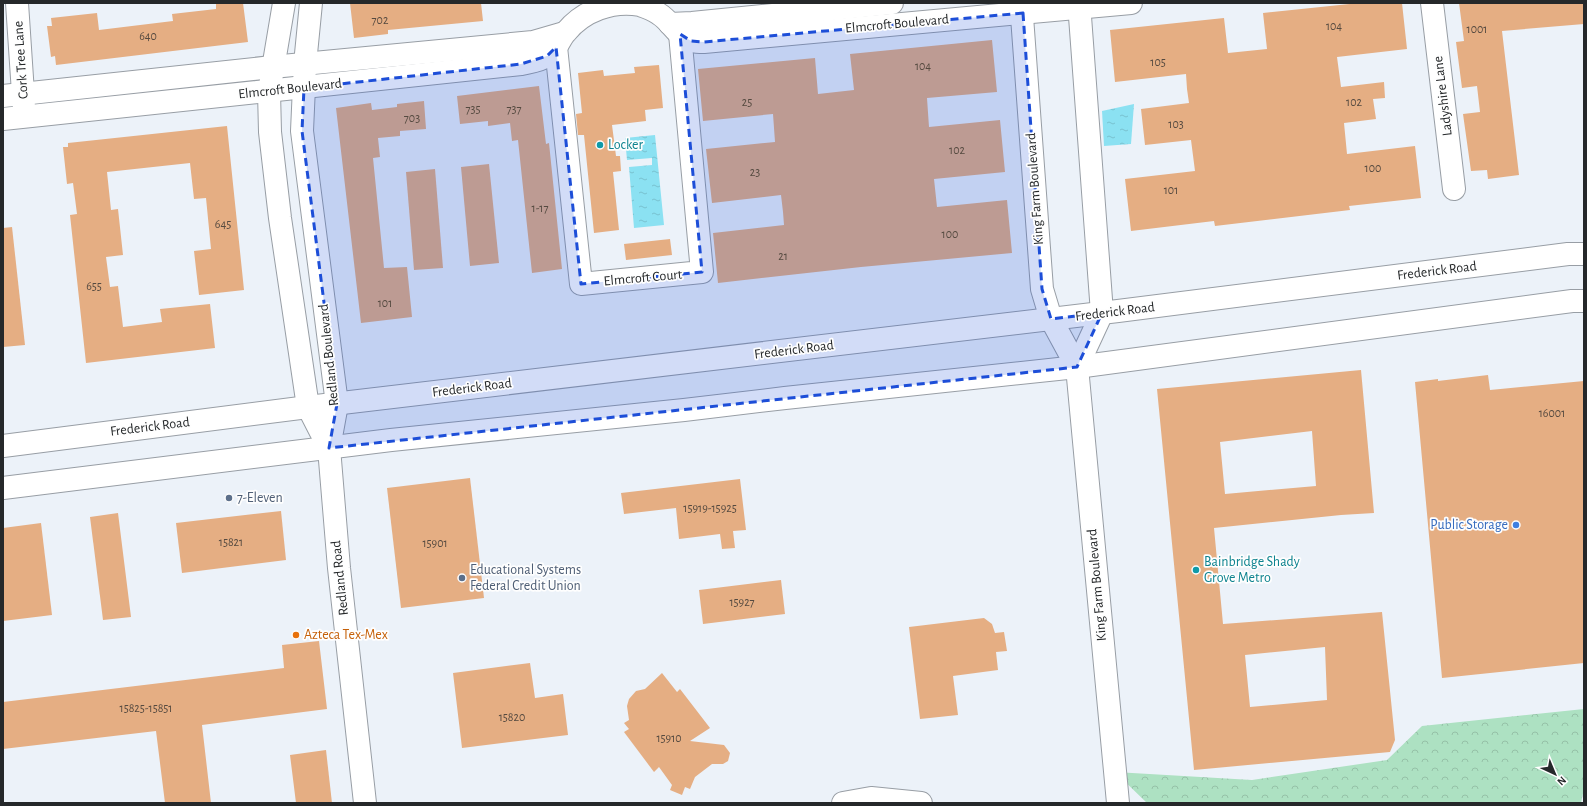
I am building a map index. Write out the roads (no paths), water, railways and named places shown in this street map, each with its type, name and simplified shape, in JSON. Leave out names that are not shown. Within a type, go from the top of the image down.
[{"type":"main road","name":"Cork Tree Lane","points":[[17,3],[13,95],[25,117]]},
{"type":"main road","name":"Redland Boulevard","points":[[284,3],[269,92],[270,132],[280,218],[308,407],[329,448]]},
{"type":"main road","name":"Redland Boulevard","points":[[311,3],[305,64],[302,130],[337,404],[329,448]]},
{"type":"main road","name":"Elmcroft Boulevard","points":[[675,29],[699,22],[892,3]]},
{"type":"main road","name":"Elmcroft Boulevard","points":[[3,119],[269,92],[521,64],[547,56],[588,7],[618,4],[647,5],[660,14],[675,29],[692,41],[704,42],[1022,8],[1131,3]]},
{"type":"main road","name":"Ladyshire Lane","points":[[1432,3],[1454,189]]},
{"type":"main road","points":[[1077,367],[1102,313],[1079,6]]},
{"type":"main road","name":"King Farm Boulevard","points":[[1022,8],[1042,289],[1051,319],[1077,367],[1118,803]]},
{"type":"main road","name":"Elmcroft Court","points":[[560,40],[581,284],[702,272],[675,29]]},
{"type":"main road","name":"Elmcroft Boulevard","points":[[13,95],[272,67],[560,40]]},
{"type":"main road","name":"Frederick Road","points":[[3,446],[308,407],[1102,313],[1568,254],[1584,254]]},
{"type":"main road","points":[[3,488],[391,440],[1077,367],[1584,301]]},
{"type":"main road","name":"Redland Road","points":[[329,448],[339,568],[365,803]]},
{"type":"main road","points":[[843,803],[871,798],[921,803]]},
{"type":"water","points":[[1134,104],[1131,144],[1104,146],[1102,111]]},
{"type":"water","points":[[655,135],[664,225],[634,228],[629,167],[652,165],[652,158],[627,160],[625,138]]},
{"type":"place","name":"Locker","points":[[600,145]]},
{"type":"place","name":"7-Eleven","points":[[229,498]]},
{"type":"place","name":"Public Storage","points":[[1516,525]]},
{"type":"place","name":"Bainbridge Shady Grove Metro","points":[[1196,570]]},
{"type":"place","name":"Educational Systems Federal Credit Union","points":[[462,578]]},
{"type":"place","name":"Azteca Tex-Mex","points":[[296,635]]}]
